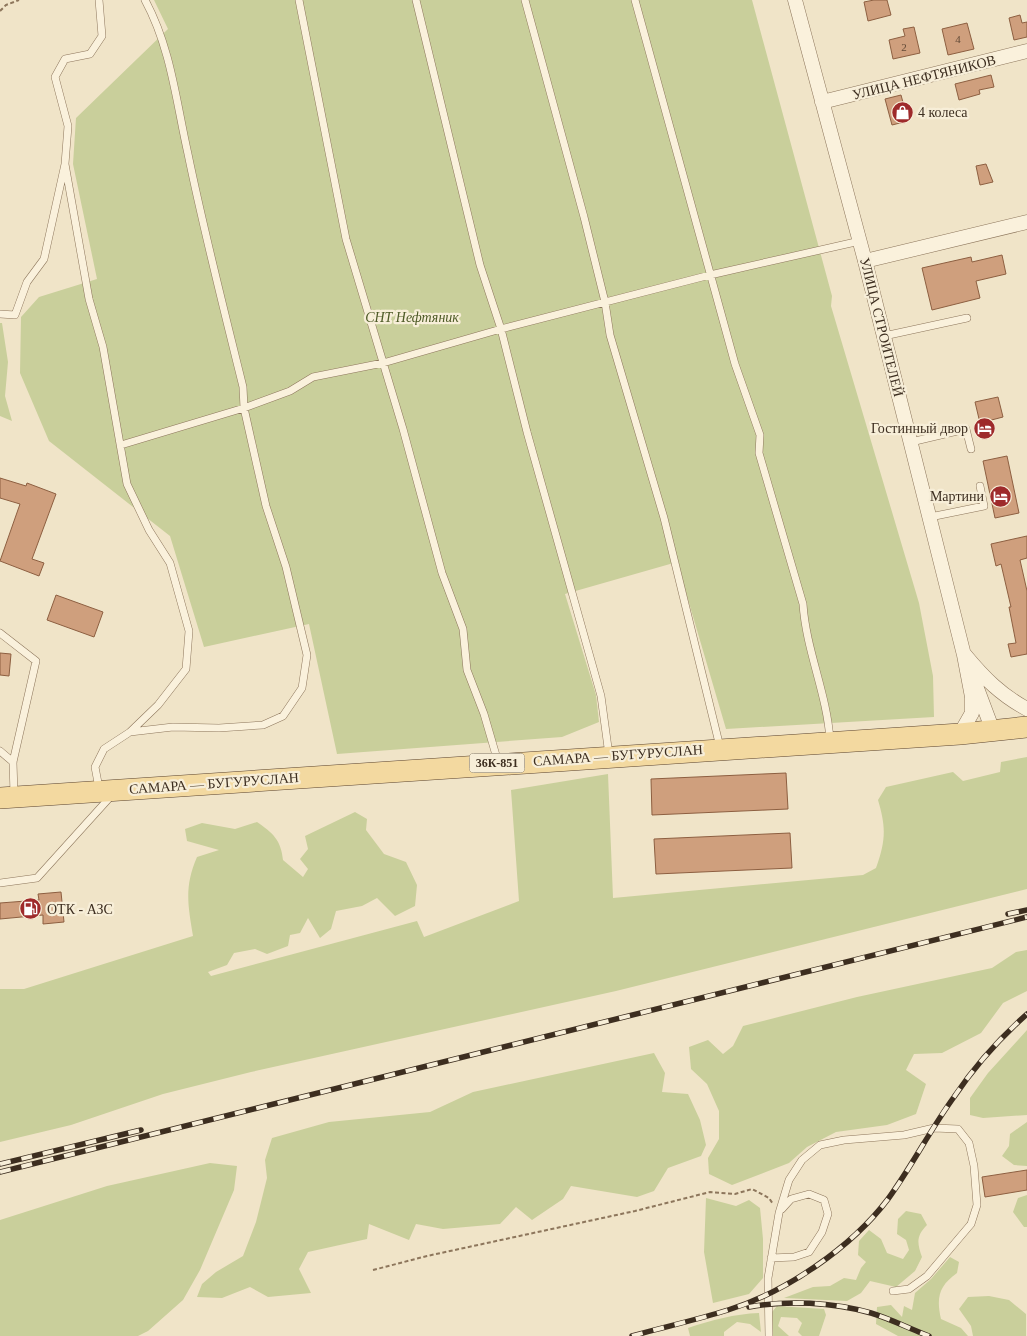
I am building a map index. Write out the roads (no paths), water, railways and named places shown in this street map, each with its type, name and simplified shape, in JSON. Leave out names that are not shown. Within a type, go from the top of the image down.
[{"type":"main road","name":"САМАРА — БУГУРУСЛАН","points":[[7,798],[720,748],[960,734],[1027,727]]},
{"type":"street","name":"УЛИЦА СТРОИТЕЛЕЙ","points":[[794,0],[860,241],[964,654]]},
{"type":"street","name":"УЛИЦА НЕФТЯНИКОВ","points":[[822,102],[1027,51]]},
{"type":"street","points":[[865,261],[1027,222]]},
{"type":"street","points":[[964,654],[987,681],[1006,698],[1027,709]]},
{"type":"street","points":[[964,654],[993,731]]},
{"type":"street","points":[[960,734],[972,713],[972,697],[964,654]]},
{"type":"lane","points":[[0,314],[15,316],[27,282],[44,259],[64,164],[68,126],[54,77],[65,59],[90,54],[102,36],[99,0]]},
{"type":"lane","points":[[130,732],[174,727],[219,728],[264,725],[283,716],[302,688],[307,655],[286,567],[266,506],[244,408],[243,387],[188,154],[169,62],[158,24],[145,0]]},
{"type":"lane","points":[[299,0],[346,239],[403,429],[442,573],[463,629],[467,670],[484,714],[498,763]]},
{"type":"lane","points":[[416,0],[480,265],[501,329],[526,432],[601,696],[609,756]]},
{"type":"lane","points":[[525,0],[605,302],[610,335],[664,518],[720,748]]},
{"type":"lane","points":[[635,0],[735,364],[760,435],[759,453],[803,604],[804,626],[829,721],[830,741]]},
{"type":"lane","points":[[0,882],[37,878],[108,791],[95,766],[104,749],[130,732],[158,706],[186,669],[189,631],[170,563],[149,530],[127,484],[103,347],[89,299],[64,164]]},
{"type":"lane","points":[[121,445],[244,408],[290,390],[313,377],[383,363],[501,329],[710,275],[860,241]]},
{"type":"lane","points":[[884,336],[967,318]]},
{"type":"lane","points":[[911,442],[966,429],[971,449]]},
{"type":"lane","points":[[930,517],[984,506],[980,486]]},
{"type":"lane","points":[[0,633],[36,661],[13,762],[7,798]]},
{"type":"lane","points":[[0,751],[13,762]]},
{"type":"lane","points":[[769,1336],[768,1278],[779,1213],[789,1180],[802,1160],[820,1145],[844,1140],[904,1135],[934,1128],[958,1129],[969,1143],[974,1166],[977,1205],[971,1224],[927,1276],[909,1289],[893,1291]]},
{"type":"lane","points":[[771,1258],[794,1257],[809,1252],[822,1232],[828,1214],[824,1200],[810,1194],[791,1199],[779,1213]]},
{"type":"railway","points":[[1008,914],[1027,910]]},
{"type":"railway","points":[[0,1172],[1027,917]]},
{"type":"railway","points":[[632,1336],[716,1314],[750,1302],[794,1280],[836,1251],[856,1234],[888,1199],[945,1110],[970,1075],[997,1043],[1027,1014]]},
{"type":"railway","points":[[0,1164],[141,1130]]},
{"type":"railway","points":[[749,1307],[779,1303],[841,1306],[878,1315],[929,1336]]},
{"type":"place","name":"4 колеса","points":[[902,112]]},
{"type":"place","name":"Гостинный двор","points":[[984,428]]},
{"type":"place","name":"Мартини","points":[[1000,496]]},
{"type":"place","name":"ОТК - АЗС","points":[[31,909]]},
{"type":"park label","name":"СНТ Нефтяник","points":[[412,317]]}]
